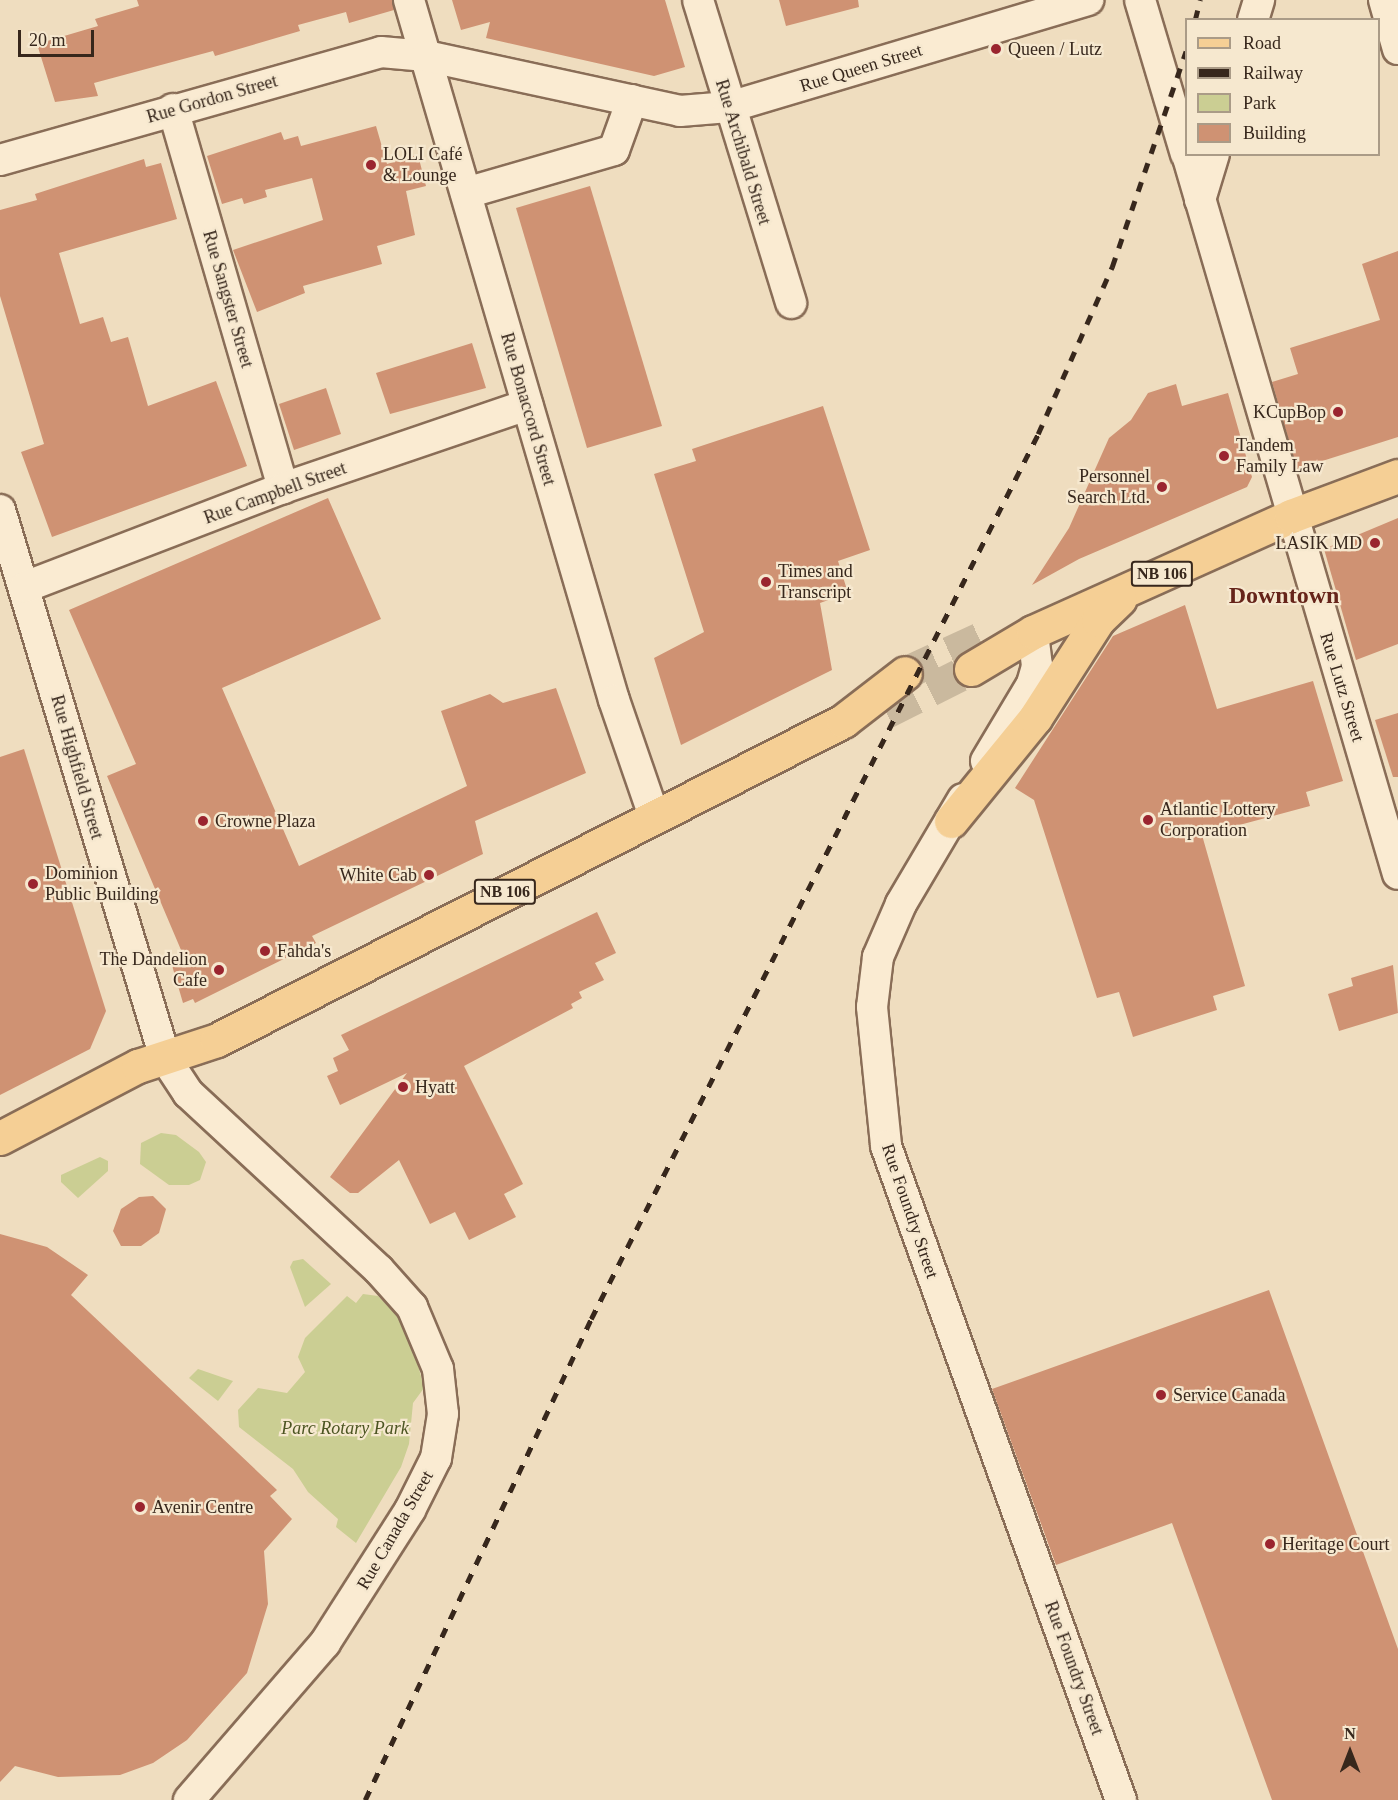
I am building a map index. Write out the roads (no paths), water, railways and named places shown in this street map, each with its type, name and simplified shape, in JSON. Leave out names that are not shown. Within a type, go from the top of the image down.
[{"type":"main road","name":"NB 106","points":[[971,669],[1033,632],[1291,516],[1398,476]]},
{"type":"main road","points":[[951,820],[1035,718],[1098,620],[1143,583]]},
{"type":"main road","name":"NB 106","points":[[988,635],[1033,632]]},
{"type":"main road","name":"NB 106","points":[[0,1138],[138,1066],[217,1040],[843,721],[905,674]]},
{"type":"main road","name":"NB 106","points":[[843,721],[886,712]]},
{"type":"street","name":"Rue Bonaccord Street","points":[[409,0],[614,700],[654,816]]},
{"type":"street","name":"Rue Archibald Street","points":[[698,0],[791,303]]},
{"type":"street","name":"Rue Queen Street","points":[[426,56],[680,111],[729,107],[1088,0]]},
{"type":"street","name":"Rue Lutz Street","points":[[1140,0],[1185,151]]},
{"type":"street","points":[[1254,18],[1259,0]]},
{"type":"street","points":[[1384,0],[1398,49]]},
{"type":"street","name":"Rue Gordon Street","points":[[0,160],[173,109],[381,52],[426,56]]},
{"type":"street","points":[[466,193],[614,150],[632,100]]},
{"type":"street","name":"Rue Sangster Street","points":[[173,109],[283,488]]},
{"type":"street","name":"Rue Lutz Street","points":[[1187,156],[1398,874]]},
{"type":"street","points":[[1200,200],[1213,156]]},
{"type":"street","name":"Rue Campbell Street","points":[[25,587],[283,488],[527,405]]},
{"type":"street","name":"Rue Highfield Street","points":[[0,510],[165,1058]]},
{"type":"street","name":"Rue Foundry Street","points":[[1033,632],[1037,666],[1032,684],[901,904],[878,957],[872,1007],[886,1146],[1121,1800]]},
{"type":"street","name":"Rue Canada Street","points":[[165,1058],[188,1093],[379,1270],[412,1307],[438,1369],[443,1414],[436,1458],[375,1570],[279,1701],[189,1800]]},
{"type":"tunnel","points":[[905,673],[988,635]]},
{"type":"tunnel","points":[[886,712],[971,669]]},
{"type":"railway","points":[[1196,18],[1200,0]]},
{"type":"railway","points":[[365,1800],[591,1319],[1038,434],[1112,267],[1185,54]]},
{"type":"place","name":"Queen / Lutz","points":[[996,49]]},
{"type":"place","name":"LOLI Café & Lounge","points":[[371,165]]},
{"type":"place","name":"KCupBop","points":[[1338,412]]},
{"type":"place","name":"Tandem Family Law","points":[[1224,456]]},
{"type":"place","name":"Personnel Search Ltd.","points":[[1162,487]]},
{"type":"place","name":"LASIK MD","points":[[1375,543]]},
{"type":"place","name":"Times and Transcript","points":[[766,582]]},
{"type":"place","name":"Atlantic Lottery Corporation","points":[[1148,820]]},
{"type":"place","name":"Crowne Plaza","points":[[203,821]]},
{"type":"place","name":"White Cab","points":[[429,875]]},
{"type":"place","name":"Dominion Public Building","points":[[33,884]]},
{"type":"place","name":"Fahda's","points":[[265,951]]},
{"type":"place","name":"The Dandelion Cafe","points":[[219,970]]},
{"type":"place","name":"Hyatt","points":[[403,1087]]},
{"type":"place","name":"Service Canada","points":[[1161,1395]]},
{"type":"place","name":"Avenir Centre","points":[[140,1507]]},
{"type":"place","name":"Heritage Court","points":[[1270,1544]]},
{"type":"district","name":"Downtown","points":[[1284,596]]},
{"type":"park label","name":"Parc Rotary Park","points":[[345,1428]]}]
